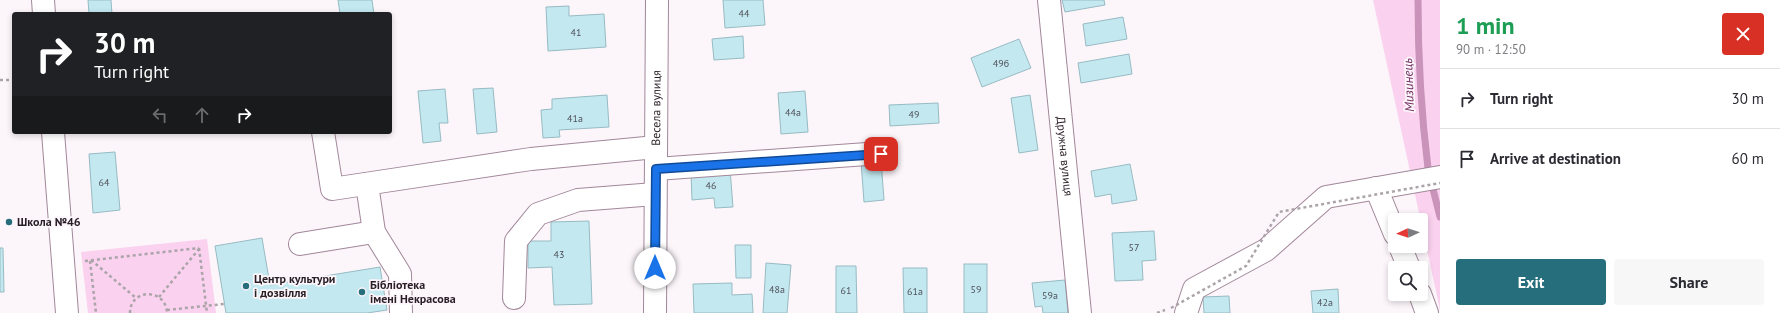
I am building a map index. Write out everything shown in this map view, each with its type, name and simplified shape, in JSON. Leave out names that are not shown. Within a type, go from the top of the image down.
[{"type":"street","points":[[43,0],[44,12]]},
{"type":"street","name":"Весела вулиця","points":[[655,313],[657,0]]},
{"type":"street","name":"Дружна вулиця","points":[[1049,0],[1080,313]]},
{"type":"street","points":[[53,134],[67,313]]},
{"type":"street","points":[[323,134],[332,190],[531,159],[656,148]]},
{"type":"street","points":[[656,169],[881,154]]},
{"type":"street","points":[[1178,311],[1194,289],[1266,250],[1326,197],[1440,177]]},
{"type":"street","points":[[367,184],[374,232],[400,274],[401,313]]},
{"type":"street","points":[[1376,188],[1388,217]]},
{"type":"street","points":[[514,298],[516,240],[538,214],[578,200],[656,194]]},
{"type":"street","points":[[300,244],[374,232]]},
{"type":"street","points":[[1423,301],[1427,313]]},
{"type":"path","points":[[0,80],[12,80]]},
{"type":"path","points":[[1178,311],[1246,266],[1278,212],[1440,184]]},
{"type":"path","points":[[63,263],[199,248]]},
{"type":"path","points":[[159,297],[199,248]]},
{"type":"path","points":[[199,248],[207,313]]},
{"type":"path","points":[[90,260],[136,298]]},
{"type":"path","points":[[90,260],[96,313]]},
{"type":"path","points":[[130,313],[132,304],[136,298],[147,294],[159,297],[166,305],[167,312],[224,304]]},
{"type":"shaded area","points":[[1373,0],[1440,0],[1440,310],[1428,253],[1428,213],[1419,213]]},
{"type":"shaded area","points":[[207,239],[216,313],[88,313],[81,252]]},
{"type":"building","points":[[88,0],[111,0],[112,12],[89,12]]},
{"type":"building","points":[[338,0],[372,0],[374,12],[340,12]]},
{"type":"building","points":[[723,0],[763,0],[765,25],[725,28]]},
{"type":"building","points":[[1062,0],[1104,0],[1105,5],[1065,12]]},
{"type":"building","points":[[569,6],[569,16],[604,14],[606,47],[548,51],[546,7]]},
{"type":"building","points":[[1123,17],[1127,39],[1086,46],[1083,24]]},
{"type":"building","points":[[743,36],[744,58],[714,60],[712,39]]},
{"type":"building","points":[[1019,39],[1031,68],[982,87],[971,58]]},
{"type":"building","points":[[1129,54],[1132,74],[1081,83],[1078,63]]},
{"type":"building","points":[[493,88],[497,132],[477,134],[473,89]]},
{"type":"building","points":[[445,89],[448,123],[439,123],[441,141],[423,143],[418,91]]},
{"type":"building","points":[[805,91],[808,132],[781,134],[778,93]]},
{"type":"building","points":[[607,95],[609,127],[559,130],[560,137],[543,138],[541,110],[552,109],[552,99]]},
{"type":"building","points":[[1030,95],[1038,150],[1019,153],[1011,98]]},
{"type":"building","points":[[938,103],[939,123],[890,126],[889,105]]},
{"type":"building","points":[[115,152],[120,210],[93,213],[89,154]]},
{"type":"building","points":[[881,160],[884,200],[864,202],[861,161]]},
{"type":"building","points":[[1130,164],[1137,200],[1112,204],[1111,194],[1095,197],[1091,171]]},
{"type":"building","points":[[730,169],[733,207],[715,208],[714,198],[692,200],[691,172]]},
{"type":"building","points":[[589,221],[592,304],[554,305],[552,267],[528,268],[528,241],[551,241],[551,222]]},
{"type":"building","points":[[1154,231],[1156,260],[1142,261],[1143,280],[1115,281],[1112,233]]},
{"type":"building","points":[[262,238],[270,285],[380,267],[387,310],[367,313],[226,313],[215,246]]},
{"type":"building","points":[[735,245],[751,245],[751,278],[736,278]]},
{"type":"building","points":[[0,248],[3,248],[4,292],[0,292]]},
{"type":"building","points":[[766,263],[791,265],[787,313],[763,313]]},
{"type":"building","points":[[964,264],[987,264],[987,313],[964,313]]},
{"type":"building","points":[[836,266],[856,266],[857,313],[836,313]]},
{"type":"building","points":[[903,268],[927,268],[927,313],[904,313]]},
{"type":"building","points":[[1065,280],[1068,313],[1043,313],[1042,306],[1035,307],[1032,283]]},
{"type":"building","points":[[732,283],[732,295],[752,294],[753,313],[694,313],[693,284]]},
{"type":"building","points":[[1338,289],[1339,313],[1313,313],[1311,291]]},
{"type":"building","points":[[1229,296],[1230,313],[1204,313],[1203,297]]},
{"type":"waterway","name":"Мизинець","points":[[1418,0],[1420,84],[1428,168]]},
{"type":"waterway","name":"Мизинець","points":[[1433,189],[1440,217]]},
{"type":"place","name":"Школа №46","points":[[9,222]]},
{"type":"place","name":"Центр культури і дозвілля","points":[[246,286]]},
{"type":"place","name":"Бібліотека імені Некрасова","points":[[362,292]]},
{"type":"route","points":[[655,268],[656,169],[881,154]]}]
